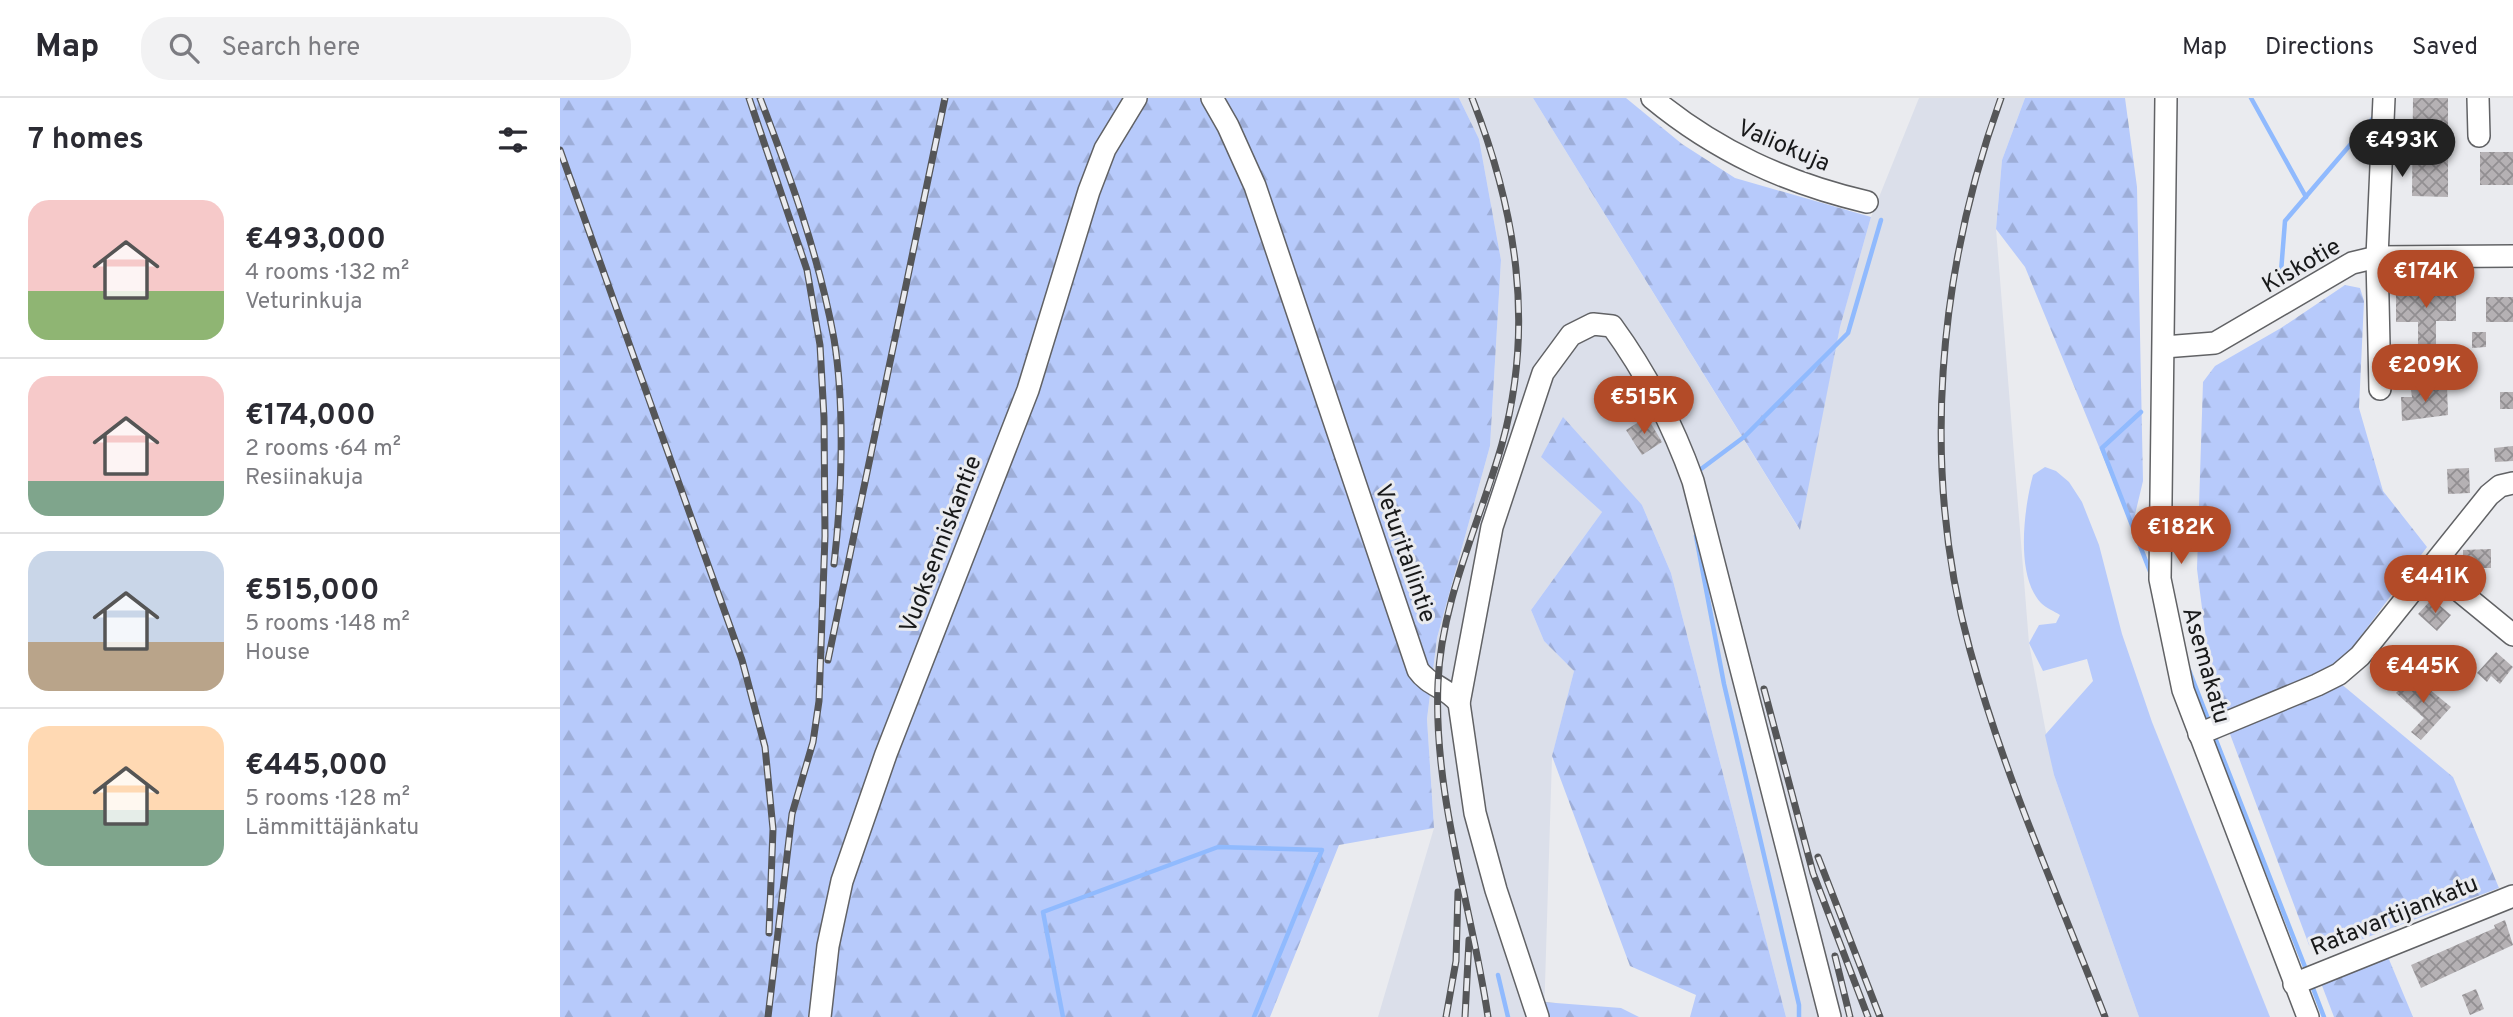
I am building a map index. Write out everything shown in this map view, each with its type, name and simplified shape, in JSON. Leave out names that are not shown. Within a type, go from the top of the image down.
[{"type":"street","name":"Vuoksenniskantie","points":[[820,1017],[828,946],[846,869],[886,754],[1028,390],[1089,191],[1105,149],[1136,98]]},
{"type":"street","name":"Veturitallintie","points":[[1212,98],[1255,186],[1418,670],[1424,679],[1452,693],[1459,703]]},
{"type":"street","name":"Valiokuja","points":[[1652,98],[1685,125],[1767,171],[1818,190],[1867,202]]},
{"type":"street","name":"Asemakatu","points":[[2166,98],[2160,579],[2183,690],[2308,1017]]},
{"type":"street","points":[[2380,389],[2377,257],[2384,98]]},
{"type":"street","points":[[2478,98],[2479,136]]},
{"type":"street","name":"Kiskotie","points":[[2164,347],[2215,343],[2235,334],[2329,274],[2352,263],[2377,257],[2513,256]]},
{"type":"street","points":[[1538,1017],[1496,890],[1475,813],[1459,703],[1492,527],[1543,373],[1571,335],[1592,324],[1612,326],[1639,362],[1677,438],[1693,481],[1830,1017]]},
{"type":"street","points":[[2199,734],[2339,674],[2360,656],[2489,495],[2500,486],[2513,483]]},
{"type":"street","points":[[2430,566],[2513,635]]},
{"type":"street","name":"Ratavartijankatu","points":[[2294,984],[2513,896]]},
{"type":"shaded area","points":[[1459,98],[1533,98],[1799,529],[1840,326],[1871,217],[1919,98],[2025,98],[2002,160],[1996,229],[2029,643],[2054,775],[2139,1017],[1786,1017],[1671,573],[1642,505],[1541,457],[1602,512],[1531,610],[1544,641],[1574,671],[1552,757],[1544,1017],[1378,1017],[1434,828],[1427,719],[1437,638],[1490,446],[1501,260],[1479,139]]},
{"type":"green space","points":[[560,98],[1459,98],[1479,139],[1501,260],[1490,446],[1437,638],[1427,719],[1434,828],[1339,845],[1270,1017],[560,1017]]},
{"type":"green space","points":[[1533,98],[1626,98],[1682,144],[1735,178],[1871,217],[1840,327],[1800,530]]},
{"type":"green space","points":[[2025,98],[2125,98],[2137,187],[2143,481],[2132,527],[2025,267],[1996,229],[2002,160]]},
{"type":"green space","points":[[2345,285],[2360,288],[2364,301],[2359,408],[2383,491],[2427,547],[2352,648],[2328,673],[2453,777],[2499,888],[2325,953],[2309,945],[2212,686],[2197,569],[2203,382],[2215,366],[2281,328]]},
{"type":"green space","points":[[1563,417],[1642,505],[1671,573],[1786,1017],[1690,1017],[1696,995],[1630,966],[1552,756],[1574,671],[1544,641],[1531,610],[1602,512],[1541,457]]},
{"type":"green space","points":[[2045,467],[2056,471],[2069,482],[2082,502],[2099,545],[2122,634],[2152,722],[2270,1017],[2139,1017],[2054,775],[2045,735],[2093,681],[2087,659],[2043,671],[2029,643],[2039,625],[2056,623],[2060,615],[2043,605],[2033,591],[2025,559],[2025,523],[2033,475]]},
{"type":"green space","points":[[2388,957],[2413,1017],[2334,1017],[2321,983]]},
{"type":"green space","points":[[1543,1002],[1621,1008],[1639,1017],[1549,1017]]},
{"type":"building","points":[[2413,98],[2448,98],[2448,197],[2412,196]]},
{"type":"building","points":[[2480,152],[2513,152],[2513,185],[2480,185]]},
{"type":"building","points":[[2419,285],[2435,285],[2436,291],[2456,291],[2456,321],[2436,321],[2436,345],[2418,345],[2418,322],[2396,322],[2396,292],[2419,291]]},
{"type":"building","points":[[2486,297],[2513,297],[2513,322],[2486,322]]},
{"type":"building","points":[[2472,332],[2486,332],[2486,347],[2472,348]]},
{"type":"building","points":[[2432,386],[2447,386],[2448,415],[2402,421],[2401,397],[2412,397],[2411,390],[2432,389]]},
{"type":"building","points":[[2500,392],[2513,392],[2513,409],[2500,409]]},
{"type":"building","points":[[1647,417],[1662,442],[1642,455],[1626,430]]},
{"type":"building","points":[[2513,446],[2513,461],[2495,462],[2494,448]]},
{"type":"building","points":[[2469,468],[2470,493],[2448,494],[2447,469]]},
{"type":"building","points":[[2491,549],[2491,568],[2463,568],[2463,550]]},
{"type":"building","points":[[2432,599],[2451,615],[2437,631],[2418,614]]},
{"type":"building","points":[[2496,652],[2513,667],[2500,684],[2491,676],[2487,682],[2477,673]]},
{"type":"building","points":[[2412,675],[2451,707],[2421,740],[2411,732],[2424,718],[2396,693]]},
{"type":"building","points":[[2505,920],[2513,945],[2421,988],[2411,965],[2495,928],[2494,925]]},
{"type":"building","points":[[2476,989],[2484,1009],[2470,1015],[2462,995]]},
{"type":"waterway","points":[[2251,98],[2306,197]]},
{"type":"waterway","points":[[2281,272],[2285,221],[2374,117]]},
{"type":"waterway","points":[[1697,472],[1744,437],[1848,333],[1881,220]]},
{"type":"waterway","points":[[2141,412],[2102,448],[2151,574]]},
{"type":"waterway","points":[[1696,536],[1724,684],[1799,1005],[1799,1017]]},
{"type":"waterway","points":[[2189,670],[2210,724]]},
{"type":"waterway","points":[[2214,735],[2307,972]]},
{"type":"waterway","points":[[1063,1017],[1043,912],[1218,847],[1322,850],[1254,1017]]},
{"type":"waterway","points":[[1498,975],[1508,1017]]},
{"type":"waterway","points":[[2311,983],[2324,1017]]},
{"type":"railway","points":[[749,98],[807,270],[820,345],[824,418],[825,536],[819,701],[813,742],[792,814],[768,1017]]},
{"type":"railway","points":[[760,98],[812,247],[834,339],[840,393],[841,451],[834,564]]},
{"type":"railway","points":[[828,660],[945,98]]},
{"type":"railway","points":[[1472,98],[1500,183],[1510,225],[1519,312],[1517,355],[1512,400],[1502,444],[1446,622],[1438,683],[1438,725],[1447,809],[1488,1017]]},
{"type":"railway","points":[[2001,98],[1980,164],[1950,301],[1943,371],[1941,442],[1945,512],[1954,581],[1984,697],[2033,835],[2105,1017]]},
{"type":"railway","points":[[560,150],[742,660],[765,747],[773,829],[769,933]]},
{"type":"railway","points":[[1764,689],[1813,873],[1868,1017]]},
{"type":"railway","points":[[1818,857],[1880,1017]]},
{"type":"railway","points":[[1446,1017],[1456,961],[1458,892]]},
{"type":"railway","points":[[1465,1017],[1469,940]]},
{"type":"railway","points":[[1835,956],[1850,1017]]}]
